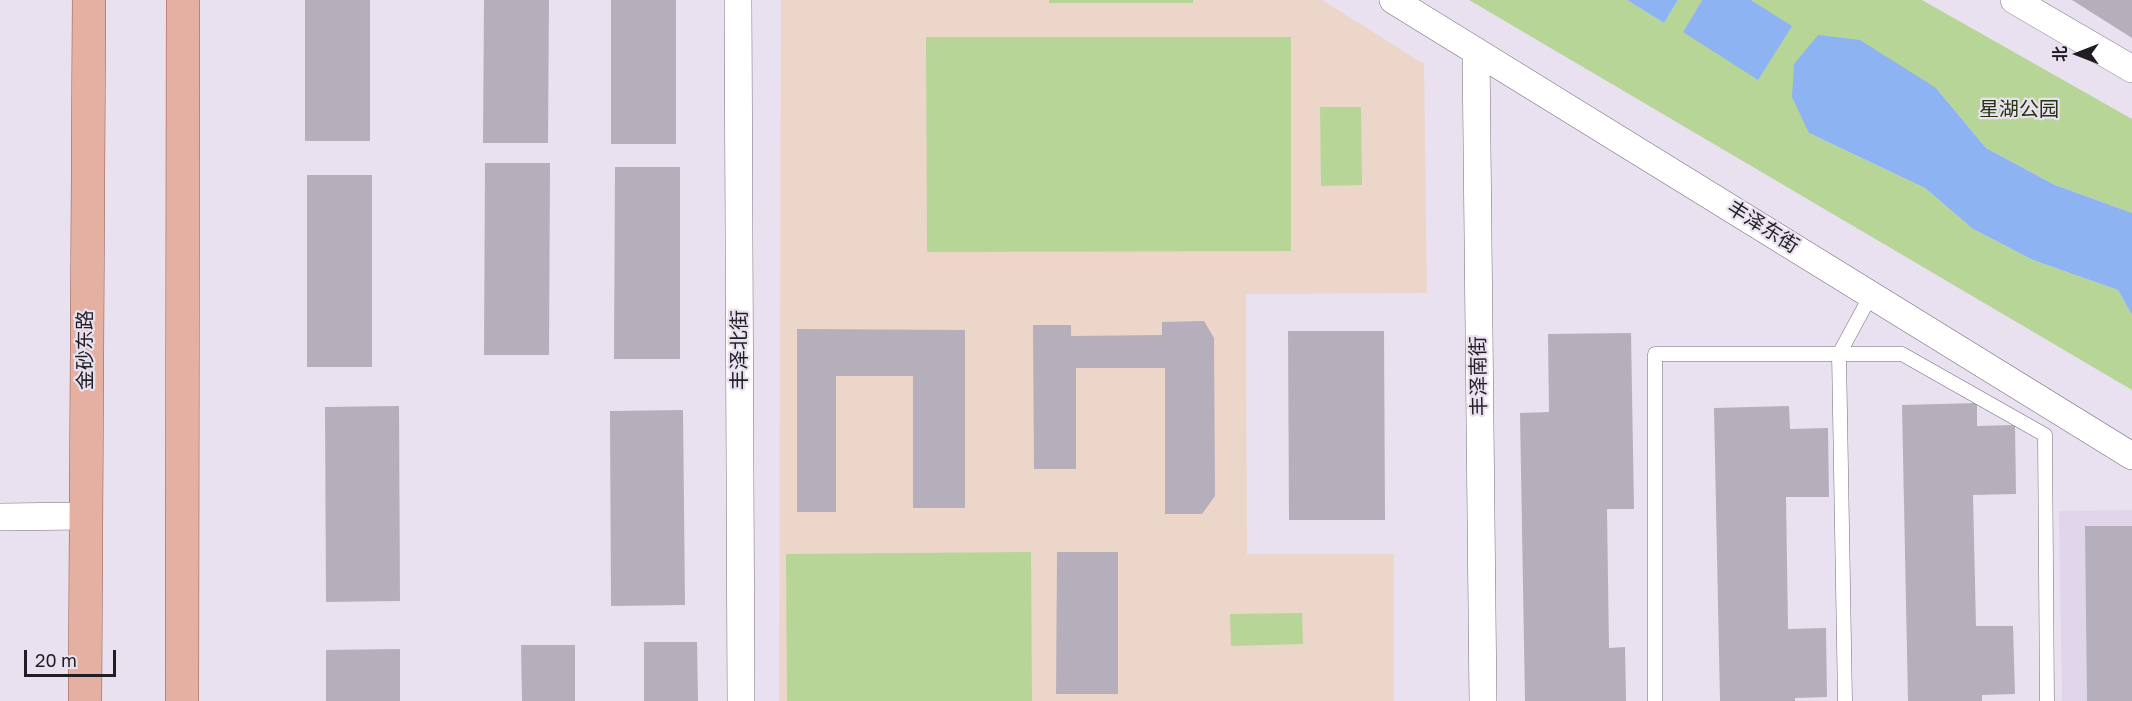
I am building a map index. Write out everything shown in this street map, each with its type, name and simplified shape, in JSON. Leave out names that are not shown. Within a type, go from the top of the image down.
[{"type":"main road","name":"金砂东路","points":[[85,701],[89,0]]},
{"type":"main road","points":[[183,0],[183,701]]},
{"type":"street","name":"丰泽北街","points":[[738,0],[741,701]]},
{"type":"street","name":"丰泽东街","points":[[1393,0],[2132,456]]},
{"type":"street","points":[[2014,0],[2132,69]]},
{"type":"street","name":"丰泽南街","points":[[1476,51],[1483,701]]},
{"type":"street","points":[[0,517],[85,516]]},
{"type":"lane","points":[[1845,701],[1839,354],[1871,295]]},
{"type":"lane","points":[[1655,701],[1655,354],[1902,354],[2045,435],[2047,701]]},
{"type":"shaded area","points":[[781,0],[1322,0],[1424,64],[1427,293],[1246,294],[1247,554],[1394,554],[1394,701],[779,701]]},
{"type":"shaded area","points":[[2132,510],[2132,701],[2062,701],[2059,511]]},
{"type":"green space","points":[[1049,0],[1193,0],[1193,3],[1049,3]]},
{"type":"green space","name":"星湖公园","points":[[1469,0],[1627,0],[1664,23],[1678,0],[1702,0],[1683,32],[1791,26],[1751,0],[1922,0],[2132,119],[2132,213],[2055,185],[1986,148],[1936,88],[1809,133],[1925,188],[1973,229],[2033,260],[2118,290],[2132,315],[2132,390]]},
{"type":"green space","points":[[926,37],[1291,37],[1291,251],[927,252]]},
{"type":"green space","points":[[1320,107],[1361,107],[1362,185],[1321,186]]},
{"type":"green space","points":[[1031,552],[1032,701],[787,701],[786,554]]},
{"type":"green space","points":[[1302,613],[1303,644],[1231,646],[1230,614]]},
{"type":"water","points":[[1627,0],[1678,0],[1664,23]]},
{"type":"water","points":[[1702,0],[1751,0],[1792,26],[1758,80],[1683,32]]},
{"type":"water","points":[[1818,35],[1860,40],[1936,88],[1986,148],[2055,185],[2132,213],[2132,315],[2118,290],[2033,260],[1973,229],[1925,188],[1809,133],[1792,97],[1794,64]]},
{"type":"building","points":[[305,0],[370,0],[370,141],[305,141]]},
{"type":"building","points":[[484,0],[549,0],[548,143],[483,143]]},
{"type":"building","points":[[611,0],[676,0],[676,144],[611,144]]},
{"type":"building","points":[[2072,0],[2132,0],[2132,38]]},
{"type":"building","points":[[485,163],[550,163],[549,355],[484,355]]},
{"type":"building","points":[[615,167],[680,167],[680,359],[614,359]]},
{"type":"building","points":[[307,175],[372,175],[372,367],[307,367]]},
{"type":"building","points":[[1204,321],[1214,338],[1215,496],[1202,514],[1165,514],[1165,368],[1076,368],[1076,469],[1034,469],[1033,325],[1071,325],[1071,336],[1162,335],[1162,322]]},
{"type":"building","points":[[797,329],[965,330],[965,508],[913,508],[913,376],[836,376],[836,512],[797,512]]},
{"type":"building","points":[[1288,331],[1384,331],[1385,520],[1289,520]]},
{"type":"building","points":[[1631,333],[1634,509],[1607,509],[1609,648],[1625,647],[1626,701],[1525,701],[1520,413],[1549,412],[1548,334]]},
{"type":"building","points":[[1977,403],[1977,426],[2015,425],[2016,494],[1973,495],[1976,626],[2013,626],[2015,694],[1982,695],[1982,701],[1908,701],[1902,405]]},
{"type":"building","points":[[399,406],[400,601],[326,602],[325,407]]},
{"type":"building","points":[[1789,406],[1790,429],[1828,428],[1829,497],[1786,497],[1788,629],[1826,628],[1827,697],[1795,698],[1795,701],[1720,701],[1714,408]]},
{"type":"building","points":[[683,410],[685,605],[611,606],[610,411]]},
{"type":"building","points":[[2085,526],[2132,526],[2132,701],[2087,701]]},
{"type":"building","points":[[1057,552],[1118,552],[1118,694],[1056,694]]},
{"type":"building","points":[[644,642],[697,642],[698,701],[644,701]]},
{"type":"building","points":[[521,645],[575,645],[575,701],[522,701]]},
{"type":"building","points":[[400,649],[400,701],[326,701],[326,650]]}]
